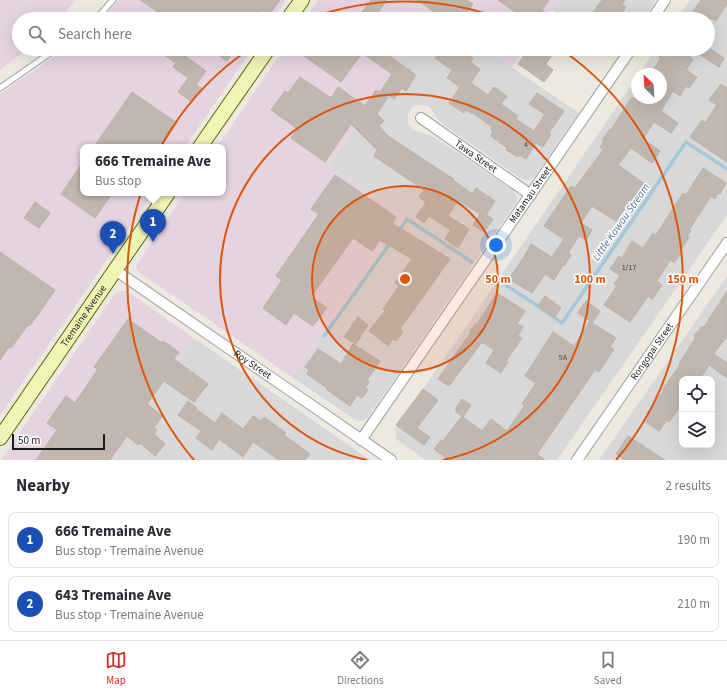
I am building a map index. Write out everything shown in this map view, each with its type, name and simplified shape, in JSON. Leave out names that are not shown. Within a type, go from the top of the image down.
[{"type":"main road","points":[[293,12],[302,0]]},
{"type":"main road","points":[[202,144],[263,56]]},
{"type":"main road","name":"Tremaine Avenue","points":[[0,438],[166,196]]},
{"type":"street","points":[[657,12],[665,0]]},
{"type":"street","name":"Matamau Street","points":[[362,440],[626,56]]},
{"type":"street","name":"Tawa Street","points":[[421,118],[531,195]]},
{"type":"street","name":"Rongopai Street","points":[[577,460],[727,242]]},
{"type":"street","name":"Roy Street","points":[[115,270],[391,460]]},
{"type":"lane","points":[[102,12],[113,0]]},
{"type":"lane","points":[[0,88],[46,56]]},
{"type":"shaded area","points":[[0,0],[76,0],[65,12],[12,12],[12,56],[18,56],[0,70]]},
{"type":"shaded area","points":[[118,0],[286,0],[278,12],[109,12]]},
{"type":"shaded area","points":[[318,0],[559,0],[551,12],[310,12]]},
{"type":"shaded area","points":[[559,0],[656,0],[648,12],[555,12],[552,10]]},
{"type":"shaded area","points":[[690,0],[727,0],[727,215],[557,460],[426,460],[396,439],[395,430],[631,86],[631,104],[667,104],[667,68],[643,68],[651,56],[715,56],[715,12],[682,12]]},
{"type":"shaded area","points":[[55,56],[247,56],[187,144],[80,144],[80,196],[151,196],[0,415],[0,94]]},
{"type":"shaded area","points":[[279,56],[405,56],[329,165],[404,217],[292,377],[137,270],[136,266],[183,196],[226,196],[226,144],[219,144]]},
{"type":"shaded area","points":[[405,56],[495,56],[579,113],[535,176],[529,180],[526,180],[520,178],[444,125],[426,105],[419,105],[412,108],[408,115],[407,121],[413,130],[434,137],[512,189],[517,196],[517,201],[368,417],[363,421],[357,421],[292,377],[404,217],[329,165]]},
{"type":"shaded area","points":[[495,56],[520,56],[512,68]]},
{"type":"shaded area","points":[[727,276],[727,460],[599,460]]},
{"type":"shaded area","points":[[121,291],[128,292],[194,338],[112,460],[1,460],[115,294]]},
{"type":"shaded area","points":[[194,338],[370,460],[112,460]]},
{"type":"building","points":[[140,0],[280,0],[271,12],[265,12],[262,10],[261,12],[158,12]]},
{"type":"building","points":[[371,0],[387,0],[378,12],[362,12]]},
{"type":"building","points":[[417,0],[467,0],[473,4],[468,12],[434,12]]},
{"type":"building","points":[[498,0],[549,0],[542,10],[545,12],[515,12]]},
{"type":"building","points":[[602,0],[625,0],[622,4],[626,7],[623,12],[593,12]]},
{"type":"building","points":[[701,0],[727,0],[727,4],[716,21],[715,12],[693,12]]},
{"type":"building","points":[[715,52],[724,58],[719,67],[702,56],[715,56]]},
{"type":"building","points":[[166,56],[185,56],[206,71],[196,85],[201,88],[192,102],[178,92],[188,78],[173,67],[176,63]]},
{"type":"building","points":[[220,56],[230,56],[227,61]]},
{"type":"building","points":[[304,56],[360,56],[341,82]]},
{"type":"building","points":[[366,56],[389,56],[416,75],[406,91],[402,88],[394,99],[389,95],[377,114],[384,121],[379,126],[388,136],[454,179],[453,180],[472,194],[476,188],[495,201],[486,215],[493,219],[484,232],[473,225],[480,214],[458,200],[448,216],[469,229],[458,248],[445,239],[451,230],[429,216],[424,223],[416,217],[426,202],[419,197],[424,190],[374,156],[377,150],[351,124],[325,162],[291,138],[298,129],[271,110],[285,91],[288,93],[300,77],[331,98],[338,87],[365,106],[376,90],[380,92],[392,74]]},
{"type":"building","points":[[436,56],[470,56],[473,58],[470,62],[480,69],[471,83],[488,95],[494,87],[507,96],[501,104],[518,116],[516,119],[534,131],[545,114],[529,104],[537,93],[564,111],[549,133],[551,134],[543,147],[536,143],[526,159],[520,155],[518,157],[506,150],[507,148],[491,136],[493,132],[491,130],[492,127],[473,113],[472,114],[466,110],[464,113],[449,103],[460,87],[447,78],[452,70],[435,58]]},
{"type":"building","points":[[523,56],[551,56],[546,64],[553,70],[544,82],[518,64]]},
{"type":"building","points":[[660,56],[688,56],[693,59],[686,70],[697,77],[689,88],[686,86],[680,96],[673,91],[667,101],[667,68],[655,68],[661,58]]},
{"type":"building","points":[[721,84],[727,88],[727,162],[690,137],[702,120],[705,123],[717,105],[709,100]]},
{"type":"building","points":[[132,92],[177,123],[162,144],[96,144]]},
{"type":"building","points":[[631,98],[631,104],[665,104],[661,111],[678,123],[671,133],[654,122],[643,139],[660,151],[652,163],[631,148],[618,165],[645,184],[616,221],[592,206],[581,223],[592,230],[586,240],[579,236],[568,253],[571,255],[554,280],[545,274],[532,293],[509,279],[531,244],[552,257],[564,239],[544,226],[571,186],[575,188],[603,150],[600,147],[604,141],[602,140],[610,129],[611,130]]},
{"type":"building","points":[[80,166],[80,196],[110,196],[95,218],[61,194]]},
{"type":"building","points":[[703,168],[726,183],[720,194],[718,193],[715,199],[711,196],[689,230],[691,231],[687,236],[689,237],[680,251],[682,252],[674,263],[670,260],[657,281],[662,285],[652,299],[648,296],[630,322],[604,305],[617,286],[614,284],[620,276],[610,269],[619,256],[622,258],[632,241],[643,248],[653,233],[656,235],[683,193],[686,195]]},
{"type":"building","points":[[335,175],[396,217],[392,223],[450,259],[400,329],[403,332],[396,341],[393,339],[388,346],[369,331],[385,311],[383,309],[399,286],[395,283],[412,259],[380,240],[372,251],[353,238],[311,297],[327,308],[313,326],[294,313],[286,325],[263,308],[282,280],[276,276],[319,214],[311,209]]},
{"type":"building","points":[[35,202],[50,213],[39,228],[24,218]]},
{"type":"building","points":[[0,252],[55,290],[30,326],[28,325],[0,360]]},
{"type":"building","points":[[727,291],[727,336],[714,354],[727,363],[727,378],[709,365],[702,376],[679,376],[679,408],[669,422],[667,420],[659,431],[646,422],[650,415],[647,413],[680,365],[679,364],[696,337],[694,336],[702,326],[704,327]]},
{"type":"building","points":[[497,293],[525,311],[517,324],[523,327],[518,336],[522,338],[506,361],[508,362],[501,373],[486,363],[494,350],[482,342],[449,386],[438,379]]},
{"type":"building","points":[[545,296],[561,308],[554,318],[538,306]]},
{"type":"building","points":[[586,301],[600,311],[592,323],[616,338],[610,347],[614,349],[599,372],[595,370],[537,454],[545,460],[449,460],[434,449],[441,440],[443,441],[462,416],[456,412],[456,408],[462,399],[471,405],[463,417],[482,431],[491,419],[507,431],[525,405],[522,404],[536,383],[525,376],[553,332],[574,346],[590,321],[578,313]]},
{"type":"building","points":[[358,317],[368,325],[356,344],[344,337]]},
{"type":"building","points":[[128,319],[162,343],[163,341],[179,352],[174,359],[208,384],[194,402],[164,381],[147,404],[162,416],[154,428],[157,430],[154,434],[165,444],[155,456],[140,443],[138,445],[127,436],[110,460],[36,460],[57,430],[47,423],[66,396],[75,403],[98,369],[94,367]]},
{"type":"building","points":[[353,344],[380,361],[367,380],[369,382],[365,388],[368,390],[362,398],[357,395],[350,406],[307,374],[309,370],[305,367],[318,349],[341,364]]},
{"type":"building","points":[[423,389],[438,400],[417,428],[430,437],[424,445],[396,425]]},
{"type":"building","points":[[188,401],[215,423],[222,413],[243,429],[253,416],[261,421],[264,417],[286,433],[284,435],[310,454],[305,460],[279,460],[253,442],[243,457],[219,439],[212,450],[196,438],[201,431],[178,415]]},
{"type":"building","points":[[628,436],[665,460],[625,460],[616,454]]},
{"type":"waterway","name":"Little Kawau Stream","points":[[493,277],[562,323],[686,142],[727,169]]},
{"type":"waterway","points":[[398,232],[407,219],[472,262]]},
{"type":"waterway","points":[[324,336],[391,242]]},
{"type":"place","name":"666 Tremaine Ave","points":[[153,242]]},
{"type":"place","name":"643 Tremaine Ave","points":[[113,254]]}]
